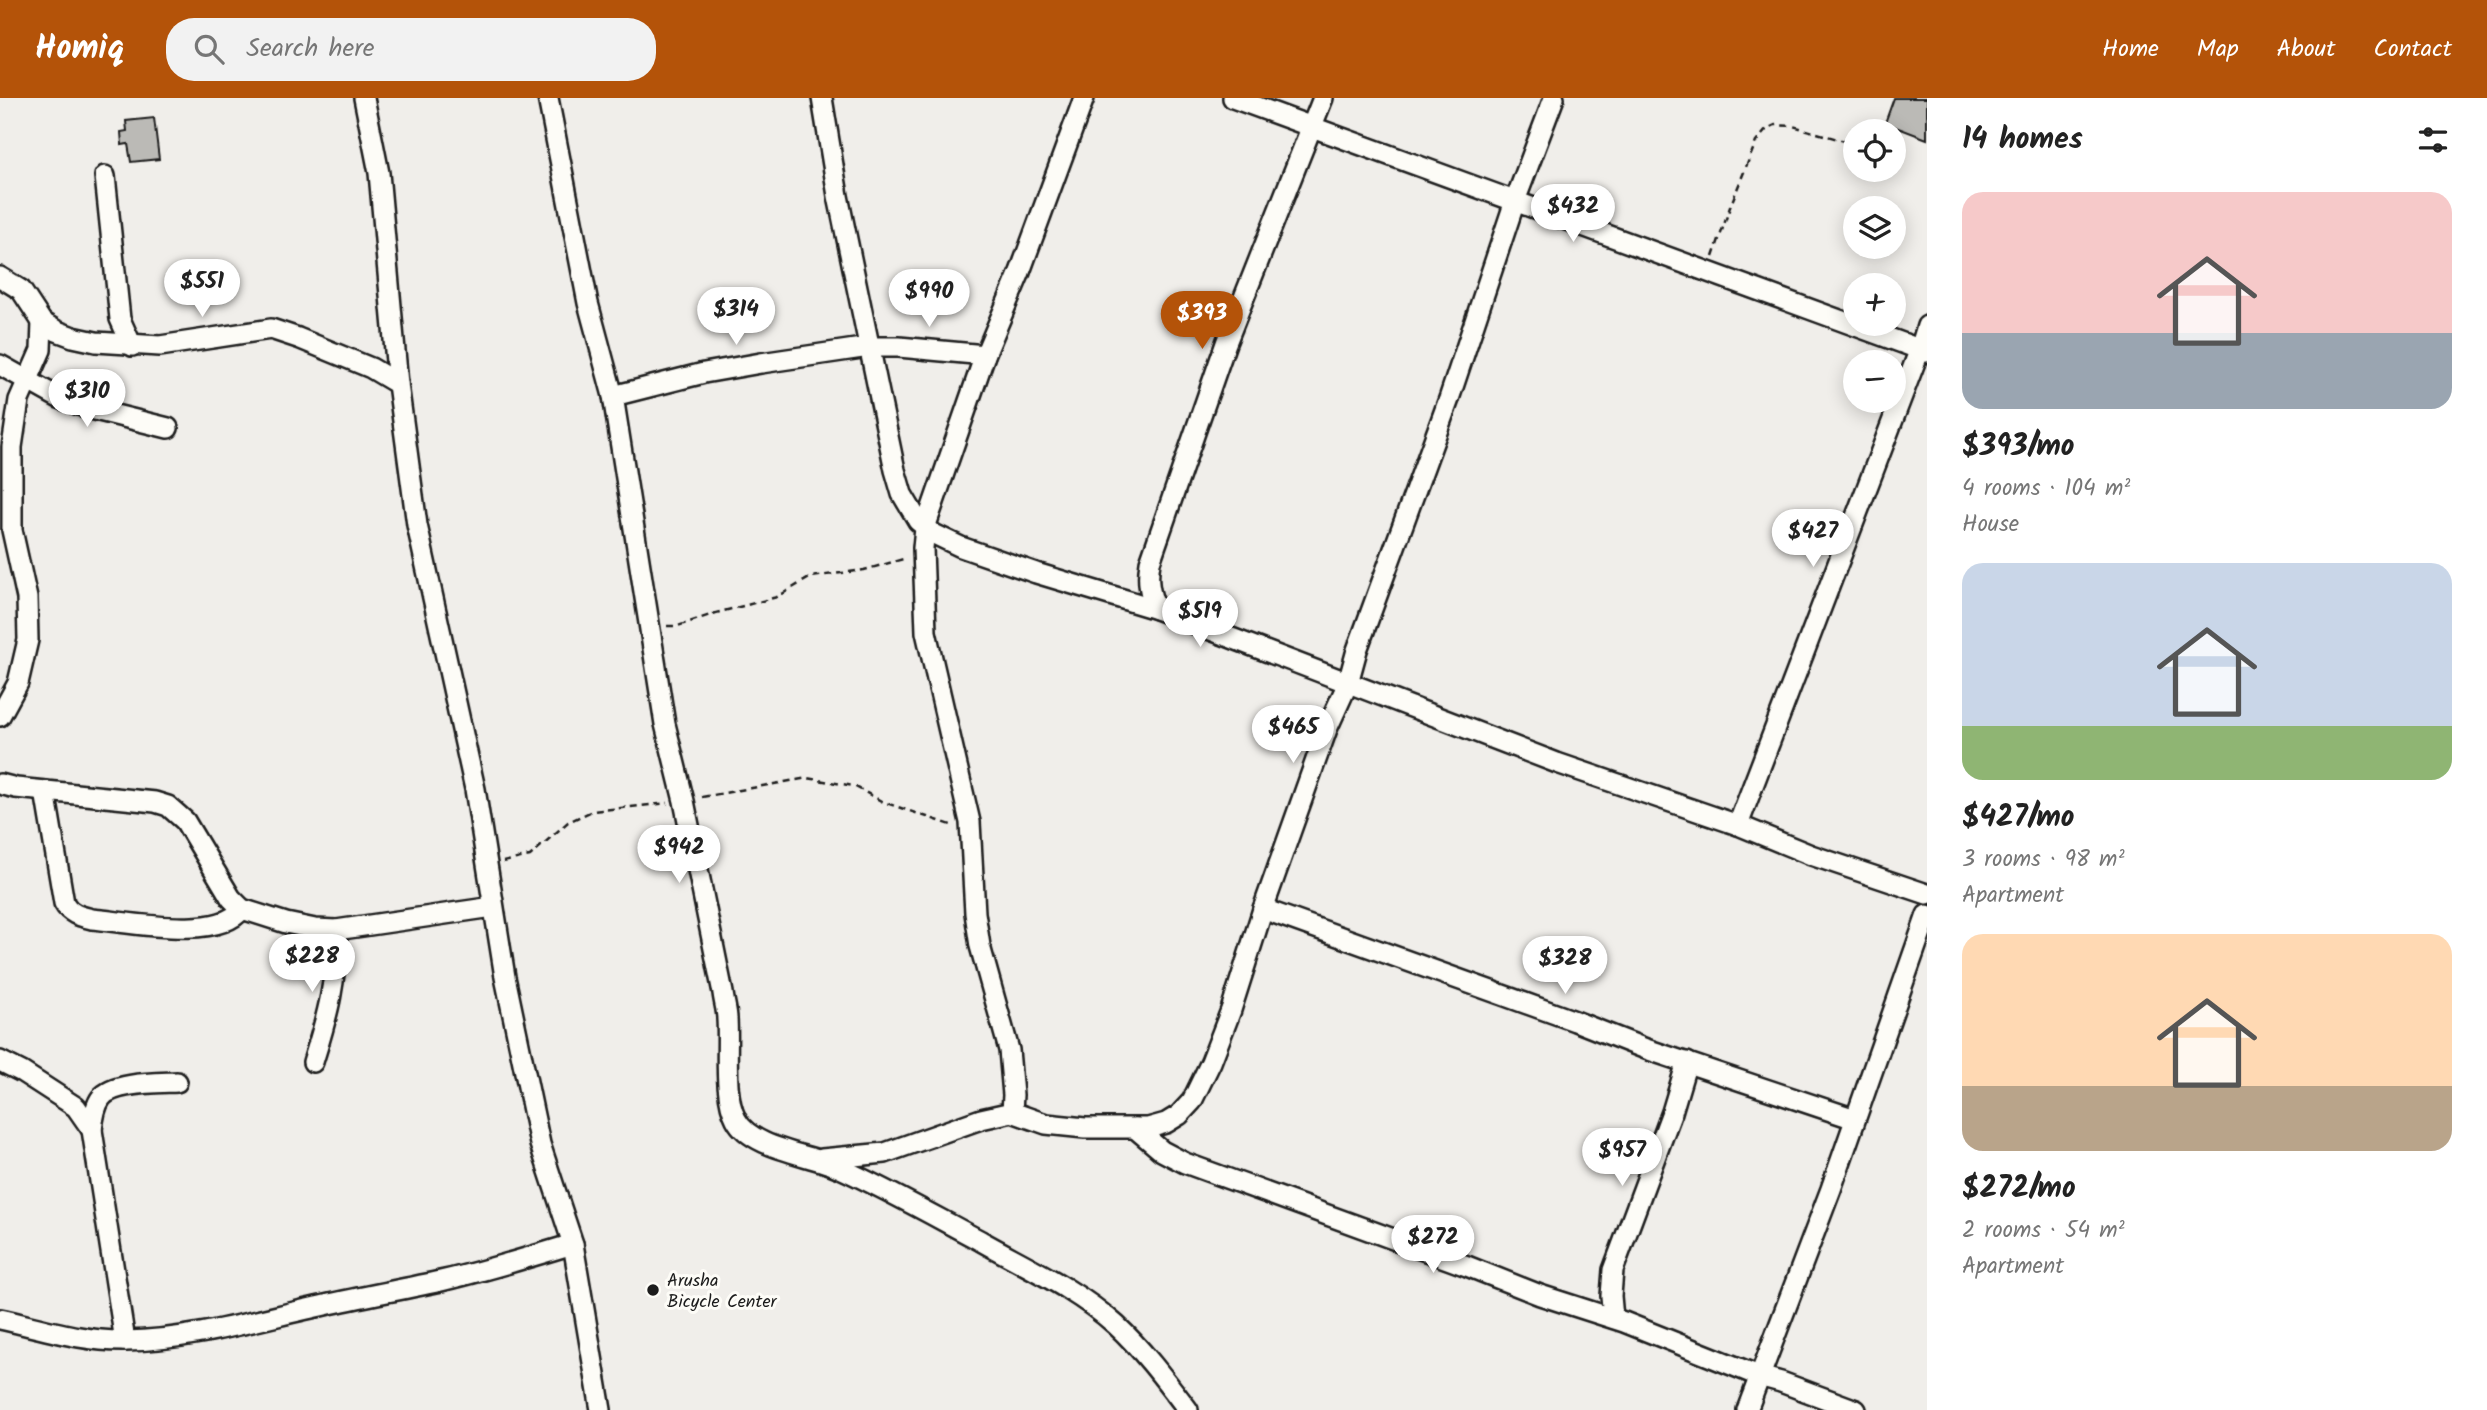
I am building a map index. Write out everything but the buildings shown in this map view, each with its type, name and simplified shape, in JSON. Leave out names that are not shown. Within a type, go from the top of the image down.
[{"type":"street","points":[[364,98],[383,205],[398,384],[417,525],[473,778],[493,907],[540,1144],[573,1244],[601,1410]]},
{"type":"street","points":[[548,98],[588,303],[613,396],[665,724],[684,802],[727,1019],[729,1081],[736,1119],[753,1138],[764,1144],[820,1159],[936,1216],[1081,1297],[1116,1325],[1143,1353],[1188,1410]]},
{"type":"street","points":[[822,98],[838,196],[902,494],[911,513],[925,528],[961,547],[1156,609],[1557,763],[1927,894]]},
{"type":"street","points":[[1012,1112],[1009,1050],[989,985],[978,935],[970,822],[927,641],[923,552],[925,528],[985,355],[1020,272],[1084,98]]},
{"type":"street","points":[[1233,98],[1924,350]]},
{"type":"street","points":[[1156,609],[1147,577],[1150,562],[1226,343],[1323,98]]},
{"type":"street","points":[[820,1159],[885,1153],[981,1119],[1012,1112],[1046,1124],[1067,1127],[1148,1128],[1166,1123],[1180,1115],[1192,1101],[1211,1062],[1231,1010],[1263,909],[1327,729],[1348,683],[1357,650],[1449,399],[1515,201],[1554,98]]},
{"type":"street","points":[[105,176],[120,319],[132,346]]},
{"type":"street","points":[[0,277],[22,290],[42,322],[73,337],[132,346],[160,346],[271,329],[371,368],[398,384]]},
{"type":"street","points":[[0,716],[18,683],[29,632],[27,598],[16,551],[12,510],[12,447],[15,416],[26,380],[41,350],[42,322]]},
{"type":"street","points":[[1738,825],[1924,350],[1927,326]]},
{"type":"street","points":[[613,396],[704,373],[869,347],[985,355]]},
{"type":"street","points":[[0,366],[59,398],[87,408],[168,428]]},
{"type":"street","points":[[0,784],[155,802],[168,806],[185,821],[231,898],[242,909],[286,923],[336,930],[493,907]]},
{"type":"street","points":[[45,791],[64,903],[75,915],[92,919],[200,928],[224,923],[242,909]]},
{"type":"street","points":[[1263,909],[1687,1062],[1856,1119]]},
{"type":"street","points":[[1747,1410],[1856,1119],[1927,915]]},
{"type":"street","points":[[313,1062],[333,991],[337,965],[336,930]]},
{"type":"street","points":[[0,1061],[76,1107],[92,1130]]},
{"type":"street","points":[[1613,1318],[1613,1270],[1672,1112],[1687,1062]]},
{"type":"street","points":[[125,1341],[92,1130],[101,1098],[111,1090],[177,1082]]},
{"type":"street","points":[[1135,1128],[1163,1151],[1185,1163],[1540,1295],[1613,1318],[1759,1377],[1782,1382],[1856,1410]]},
{"type":"street","points":[[0,1319],[72,1336],[125,1341],[209,1331],[444,1280],[573,1244]]},
{"type":"path","points":[[1708,271],[1730,207],[1760,134],[1775,125],[1793,126],[1843,141]]},
{"type":"path","points":[[647,619],[661,625],[678,626],[777,597],[811,577],[864,570],[923,552]]},
{"type":"path","points":[[488,864],[530,856],[568,822],[592,811],[684,802],[756,786],[817,778],[854,786],[883,802],[956,827],[970,822]]},
{"type":"place","name":"Arusha Bicycle Center","points":[[653,1290]]}]
